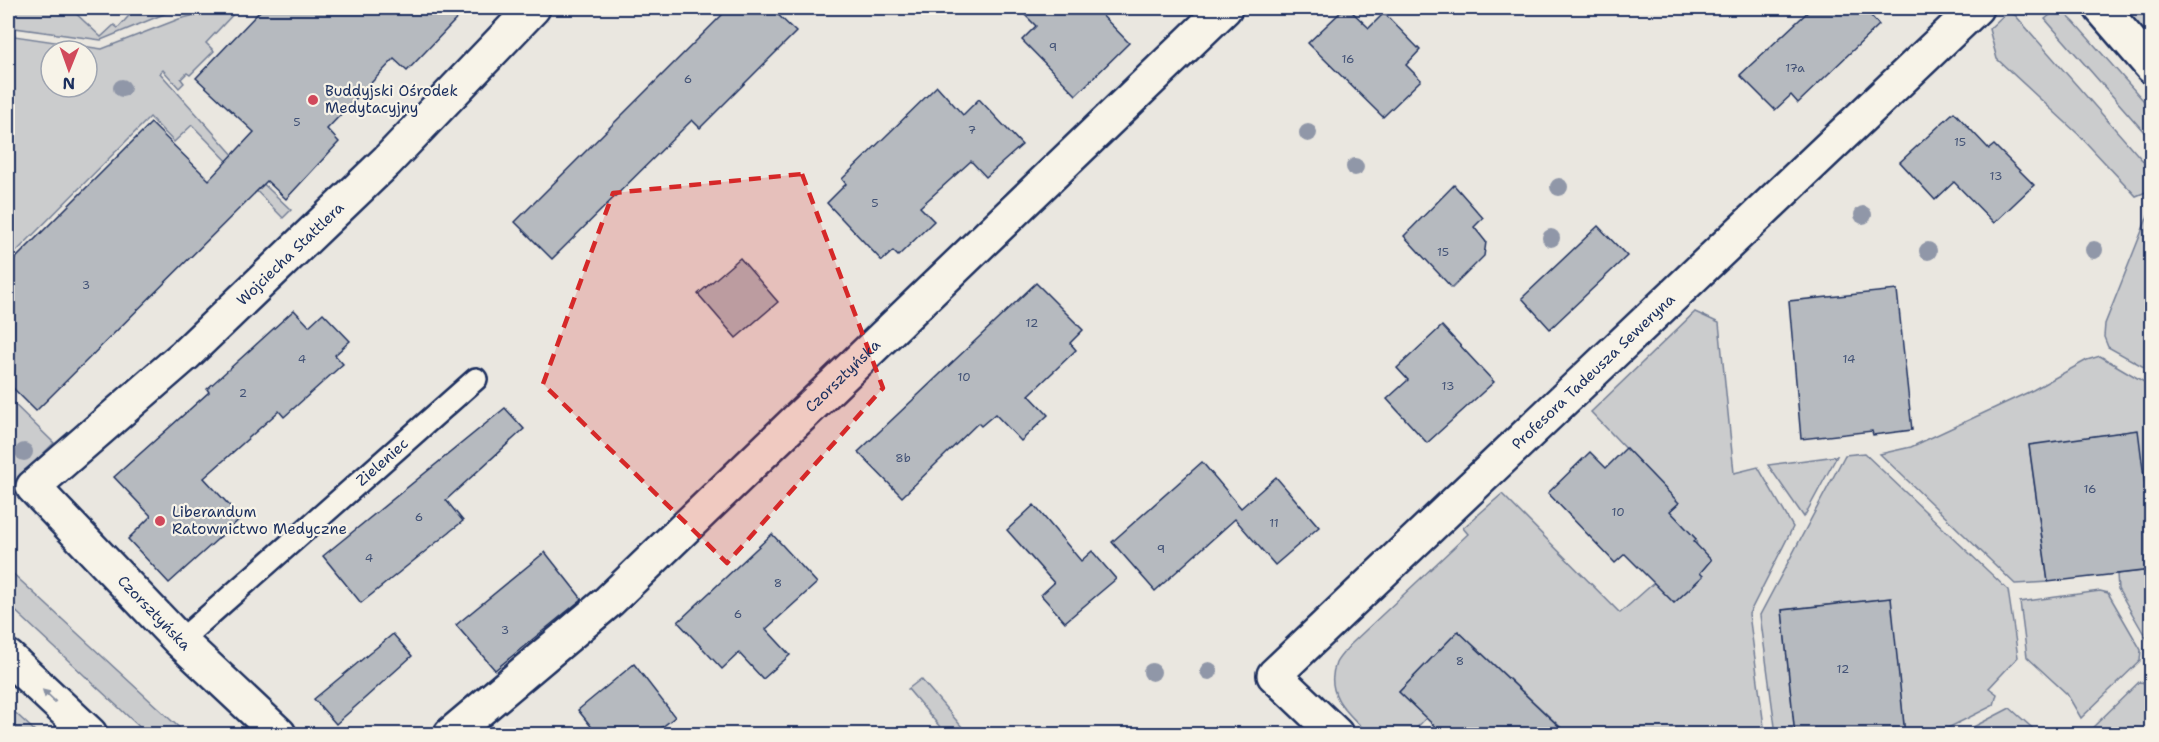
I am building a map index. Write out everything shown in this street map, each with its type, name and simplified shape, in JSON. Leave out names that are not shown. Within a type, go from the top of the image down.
[{"type":"street","name":"Wojciecha Stattlera","points":[[33,487],[185,355],[387,161],[532,8]]},
{"type":"street","name":"Czorsztyńska","points":[[451,735],[609,602],[1225,8]]},
{"type":"street","name":"Profesora Tadeusza Seweryna","points":[[1335,735],[1274,675],[1976,8]]},
{"type":"street","points":[[2102,8],[2151,67]]},
{"type":"street","name":"Czorsztyńska","points":[[33,487],[180,641],[279,735]]},
{"type":"street","points":[[8,657],[90,735]]},
{"type":"lane","name":"Zieleniec","points":[[180,641],[476,379]]},
{"type":"highlighted area","points":[[802,174],[883,388],[727,563],[543,384],[613,193]]},
{"type":"shaded area","points":[[8,8],[70,8],[101,37],[114,25],[118,28],[134,8],[164,8],[169,12],[101,40],[8,27]]},
{"type":"shaded area","points":[[223,8],[239,8],[206,43],[214,51],[190,75],[187,73],[181,79],[184,83],[179,88],[163,70],[160,73],[234,156],[291,210],[283,218],[192,125],[174,142],[150,117],[8,260],[8,35],[39,40],[39,99],[99,99],[99,49],[179,19]]},
{"type":"shaded area","points":[[2059,8],[2151,109],[2151,140],[2045,19]]},
{"type":"shaded area","points":[[2124,8],[2148,8],[2151,11],[2151,39]]},
{"type":"shaded area","points":[[2007,12],[2015,15],[2151,170],[2151,187],[2146,192],[2136,196],[2078,134],[1997,59],[1989,29]]},
{"type":"shaded area","points":[[2151,208],[2151,371],[2108,347],[2104,337],[2105,324]]},
{"type":"shaded area","points":[[1695,312],[1719,323],[1734,473],[1758,467],[1793,527],[1749,614],[1765,734],[1568,734],[1458,631],[1399,692],[1426,718],[1411,734],[1369,734],[1347,712],[1336,695],[1333,674],[1336,663],[1350,645],[1468,534],[1463,528],[1502,494],[1620,613],[1655,582],[1674,603],[1702,577],[1696,539],[1682,524],[1659,521],[1678,503],[1591,412]]},
{"type":"shaded area","points":[[2100,356],[2151,386],[2151,533],[2137,430],[2029,446],[2048,582],[2015,584],[1880,454],[1911,447],[2033,390],[2087,360]]},
{"type":"shaded area","points":[[8,398],[54,443],[8,488]]},
{"type":"shaded area","points":[[1864,453],[2008,590],[2018,657],[1989,688],[1997,694],[1994,705],[1936,734],[1905,734],[1890,598],[1782,610],[1795,734],[1776,734],[1760,615],[1845,455]]},
{"type":"shaded area","points":[[1837,456],[1804,517],[1768,465]]},
{"type":"shaded area","points":[[8,569],[186,734],[147,734],[8,604]]},
{"type":"shaded area","points":[[2151,570],[2151,643],[2118,589],[2117,574]]},
{"type":"shaded area","points":[[2100,591],[2108,593],[2141,650],[2140,661],[2081,718],[2067,694],[2027,657],[2020,602]]},
{"type":"shaded area","points":[[921,679],[968,734],[946,734],[908,689]]},
{"type":"shaded area","points":[[2139,682],[2151,684],[2151,734],[2086,734]]},
{"type":"shaded area","points":[[8,706],[38,734],[8,734]]},
{"type":"shaded area","points":[[2010,708],[2039,734],[1960,734]]},
{"type":"building","points":[[263,8],[467,8],[407,71],[394,59],[327,129],[339,142],[286,199],[267,181],[36,411],[8,383],[8,266],[151,123],[209,180],[254,132],[196,78]]},
{"type":"building","points":[[729,8],[771,8],[796,32],[700,128],[692,120],[552,259],[515,222]]},
{"type":"building","points":[[1018,8],[1095,8],[1129,43],[1076,95],[1022,40],[1036,26]]},
{"type":"building","points":[[1345,8],[1348,8],[1369,28],[1384,13],[1420,50],[1406,65],[1421,80],[1383,117],[1308,43]]},
{"type":"building","points":[[1812,8],[1864,8],[1879,25],[1798,103],[1791,95],[1775,110],[1740,75]]},
{"type":"building","points":[[937,86],[963,115],[979,99],[1022,145],[986,177],[971,161],[920,207],[934,221],[898,256],[893,251],[882,261],[827,203],[846,184],[842,179]]},
{"type":"building","points":[[1954,112],[1989,149],[1994,145],[2034,185],[1994,223],[1954,182],[1935,200],[1900,162]]},
{"type":"building","points":[[1454,185],[1483,218],[1474,227],[1486,242],[1484,256],[1452,288],[1404,236]]},
{"type":"building","points":[[1598,226],[1627,256],[1550,329],[1522,298]]},
{"type":"building","points":[[740,258],[778,302],[736,338],[698,294]]},
{"type":"building","points":[[1036,283],[1083,330],[1070,343],[1076,350],[1029,395],[1048,415],[1021,441],[995,414],[981,426],[978,423],[902,497],[858,452]]},
{"type":"building","points":[[1897,290],[1912,430],[1873,435],[1872,431],[1801,439],[1789,301]]},
{"type":"building","points":[[294,310],[309,326],[323,313],[350,341],[335,355],[343,364],[284,417],[279,411],[204,478],[241,518],[169,583],[128,539],[151,516],[114,477],[209,392],[207,389]]},
{"type":"building","points":[[1442,326],[1494,382],[1427,443],[1387,399],[1408,380],[1397,368]]},
{"type":"building","points":[[505,408],[524,429],[446,500],[463,521],[361,603],[323,556]]},
{"type":"building","points":[[2138,430],[2151,533],[2151,570],[2048,582],[2029,445]]},
{"type":"building","points":[[1626,448],[1679,503],[1670,511],[1696,539],[1694,542],[1711,560],[1700,573],[1703,576],[1674,603],[1625,554],[1615,563],[1548,493],[1590,452],[1606,468]]},
{"type":"building","points":[[1202,462],[1241,508],[1276,477],[1319,527],[1275,565],[1235,519],[1155,591],[1112,542]]},
{"type":"building","points":[[1034,505],[1081,561],[1092,551],[1116,579],[1065,622],[1041,595],[1054,583],[1007,530]]},
{"type":"building","points":[[772,534],[817,583],[766,629],[790,655],[763,679],[739,653],[722,669],[678,622]]},
{"type":"building","points":[[545,552],[582,599],[495,670],[456,625]]},
{"type":"building","points":[[1891,598],[1905,735],[1795,735],[1782,610]]},
{"type":"building","points":[[1458,631],[1568,735],[1444,735],[1426,718],[1399,692]]},
{"type":"building","points":[[393,634],[412,656],[336,724],[314,699]]},
{"type":"building","points":[[634,664],[675,717],[652,735],[598,735],[578,710]]},
{"type":"place","name":"Buddyjski Ośrodek Medytacyjny","points":[[313,100]]},
{"type":"place","name":"Liberandum Ratownictwo Medyczne","points":[[160,521]]}]
